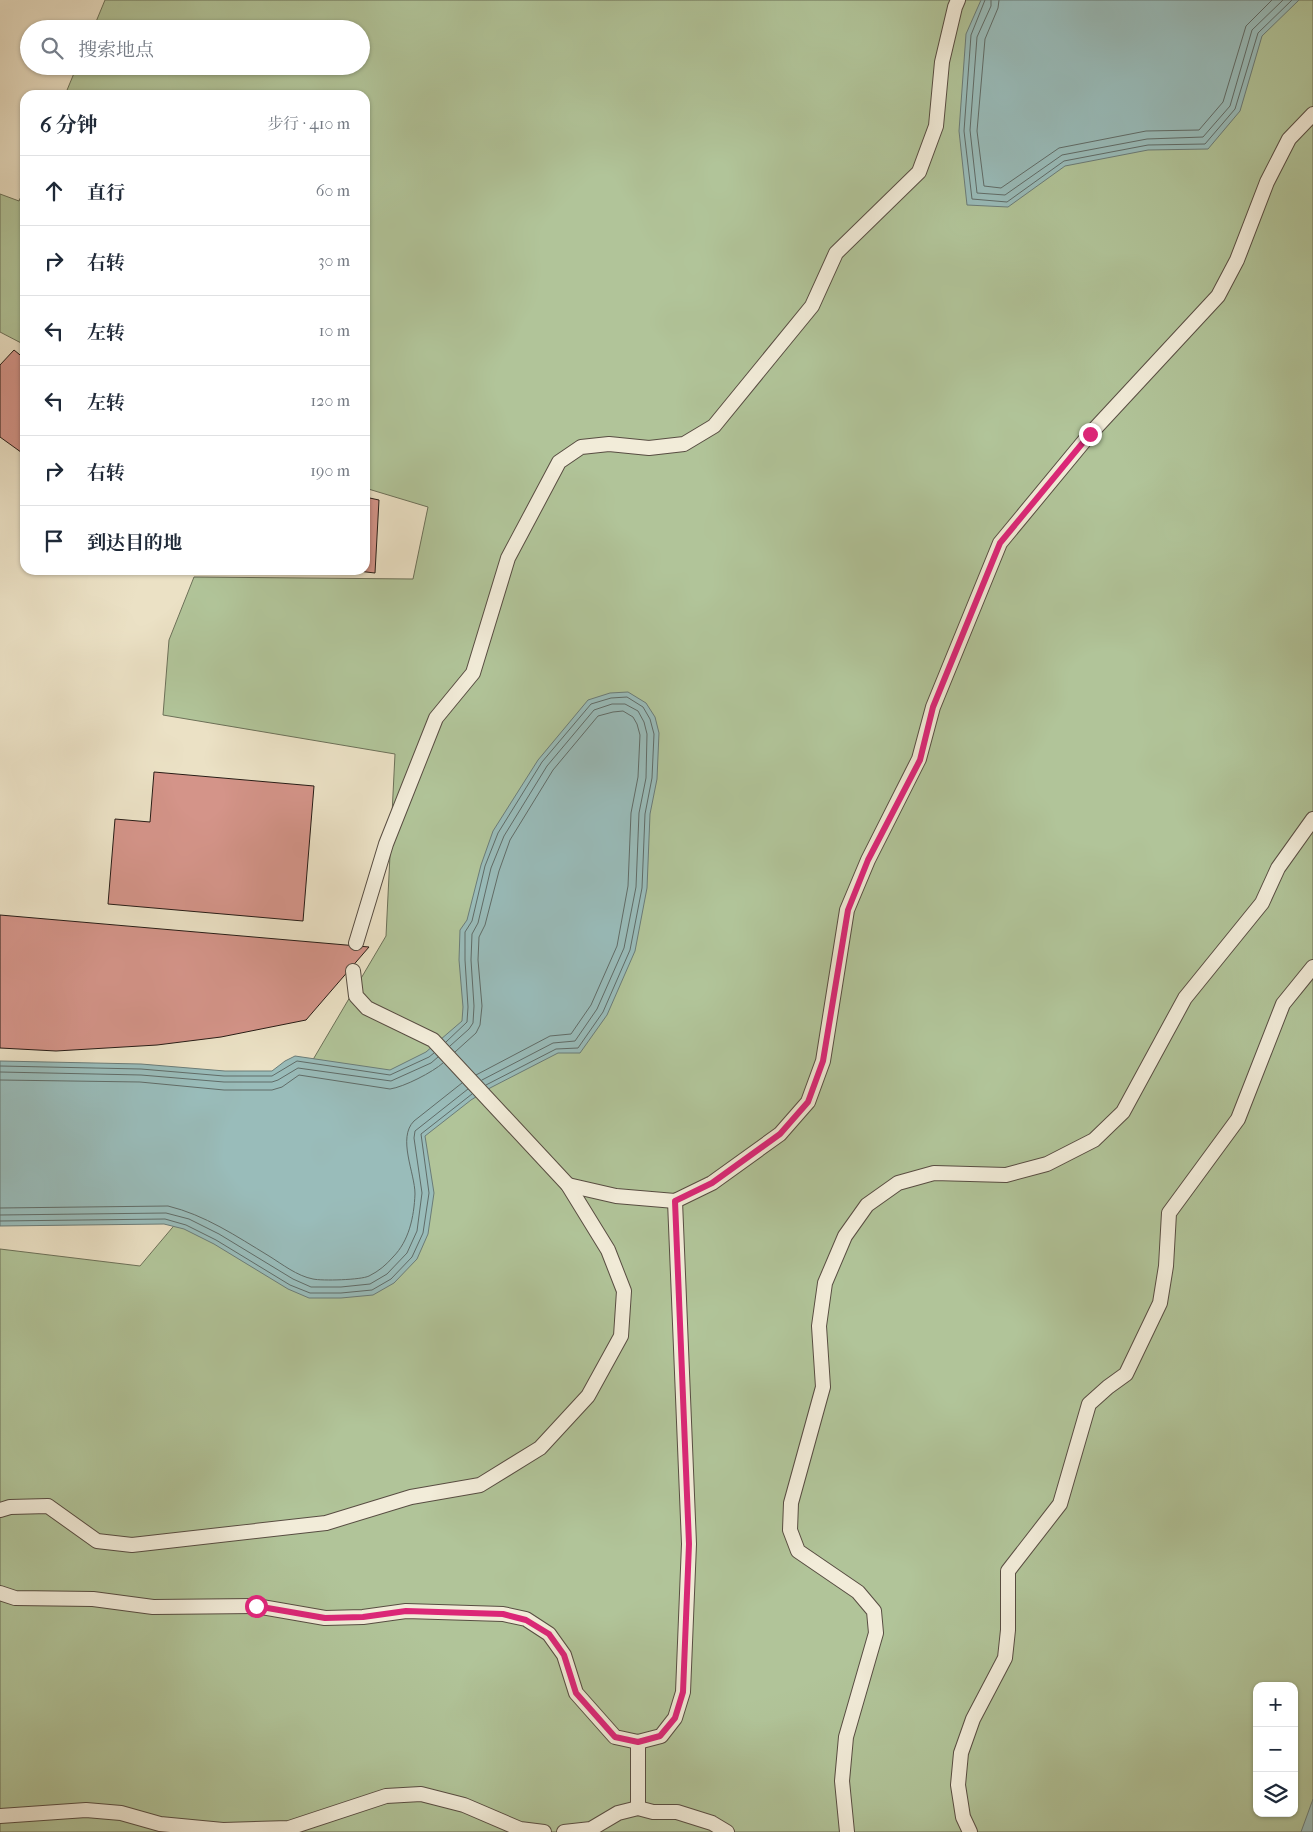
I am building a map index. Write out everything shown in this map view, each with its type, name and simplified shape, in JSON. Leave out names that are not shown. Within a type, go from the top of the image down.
[{"type":"lane","points":[[356,943],[386,844],[436,718],[473,673],[508,558],[559,462],[581,446],[609,444],[649,448],[684,444],[714,426],[812,306],[836,253],[918,172],[936,126],[942,62],[958,0]]},
{"type":"lane","points":[[568,1185],[616,1196],[675,1201],[712,1183],[780,1134],[808,1102],[823,1061],[848,910],[868,860],[920,760],[933,707],[1000,543],[1090,434],[1218,296],[1237,260],[1267,182],[1289,139],[1313,114]]},
{"type":"lane","points":[[846,1832],[842,1781],[846,1737],[876,1633],[874,1611],[858,1592],[798,1551],[790,1530],[791,1503],[823,1387],[819,1326],[825,1283],[845,1236],[867,1205],[898,1183],[934,1173],[1006,1175],[1047,1164],[1094,1140],[1123,1112],[1186,998],[1262,902],[1278,868],[1313,819]]},
{"type":"lane","points":[[970,1832],[963,1817],[958,1785],[961,1753],[973,1719],[1005,1658],[1008,1630],[1008,1571],[1060,1504],[1089,1404],[1126,1374],[1160,1303],[1166,1266],[1170,1214],[1238,1119],[1283,1004],[1313,967]]},
{"type":"lane","points":[[0,1510],[10,1507],[48,1506],[97,1542],[132,1545],[326,1523],[410,1497],[480,1485],[540,1448],[588,1396],[620,1336],[624,1292],[608,1250],[568,1185],[433,1040],[367,1008],[356,996],[353,971]]},
{"type":"lane","points":[[0,1593],[15,1598],[93,1599],[153,1606],[256,1606],[325,1618],[363,1617],[406,1611],[503,1614],[526,1620],[549,1634],[564,1655],[576,1693],[615,1737],[638,1742],[660,1736],[675,1718],[683,1692],[689,1544],[675,1201]]},
{"type":"lane","points":[[638,1742],[638,1808]]},
{"type":"lane","points":[[0,1816],[86,1810],[122,1813],[160,1824],[196,1828],[223,1830],[289,1828],[386,1796],[421,1794],[464,1805],[520,1829],[544,1832]]},
{"type":"lane","points":[[564,1832],[591,1829],[618,1813],[638,1808],[652,1812],[677,1812],[712,1824],[727,1832]]},
{"type":"green space","points":[[105,0],[1313,0],[1313,1832],[0,1832],[0,1249],[140,1266],[311,1063],[386,936],[395,754],[163,715],[169,640],[194,577],[413,579],[428,507],[370,490],[370,90],[67,90],[73,75],[370,75],[370,20],[97,20]]},
{"type":"green space","points":[[0,194],[19,201],[20,199],[20,342],[0,332]]},
{"type":"water","points":[[981,0],[1299,0],[1262,36],[1240,111],[1208,149],[1148,150],[1065,166],[1008,207],[967,205],[959,131],[966,34]]},
{"type":"water","points":[[628,692],[646,703],[655,717],[659,733],[657,779],[650,814],[647,888],[635,951],[607,1015],[580,1053],[558,1053],[490,1088],[471,1100],[425,1136],[434,1193],[428,1234],[417,1259],[394,1283],[373,1295],[309,1298],[288,1289],[214,1244],[184,1229],[164,1224],[0,1226],[0,1061],[141,1064],[225,1071],[272,1071],[295,1056],[390,1070],[426,1052],[462,1021],[463,1007],[459,960],[460,930],[467,920],[481,865],[493,831],[538,760],[588,700],[610,693]]},
{"type":"water","points":[[1313,1799],[1313,1832],[1301,1832]]},
{"type":"building","points":[[14,350],[20,355],[20,451],[0,437],[0,365]]},
{"type":"building","points":[[370,498],[379,500],[375,573],[370,572]]},
{"type":"building","points":[[154,772],[314,786],[303,921],[108,904],[115,819],[150,822]]},
{"type":"building","points":[[0,915],[369,947],[306,1020],[221,1037],[157,1045],[56,1051],[0,1048]]},
{"type":"route","points":[[256,1606],[325,1618],[363,1617],[406,1611],[503,1614],[526,1620],[549,1634],[564,1655],[576,1693],[615,1737],[638,1742],[660,1736],[675,1718],[683,1692],[689,1544],[675,1201],[712,1183],[780,1134],[808,1102],[823,1061],[848,910],[868,860],[920,760],[933,707],[1000,543],[1090,434]]}]
